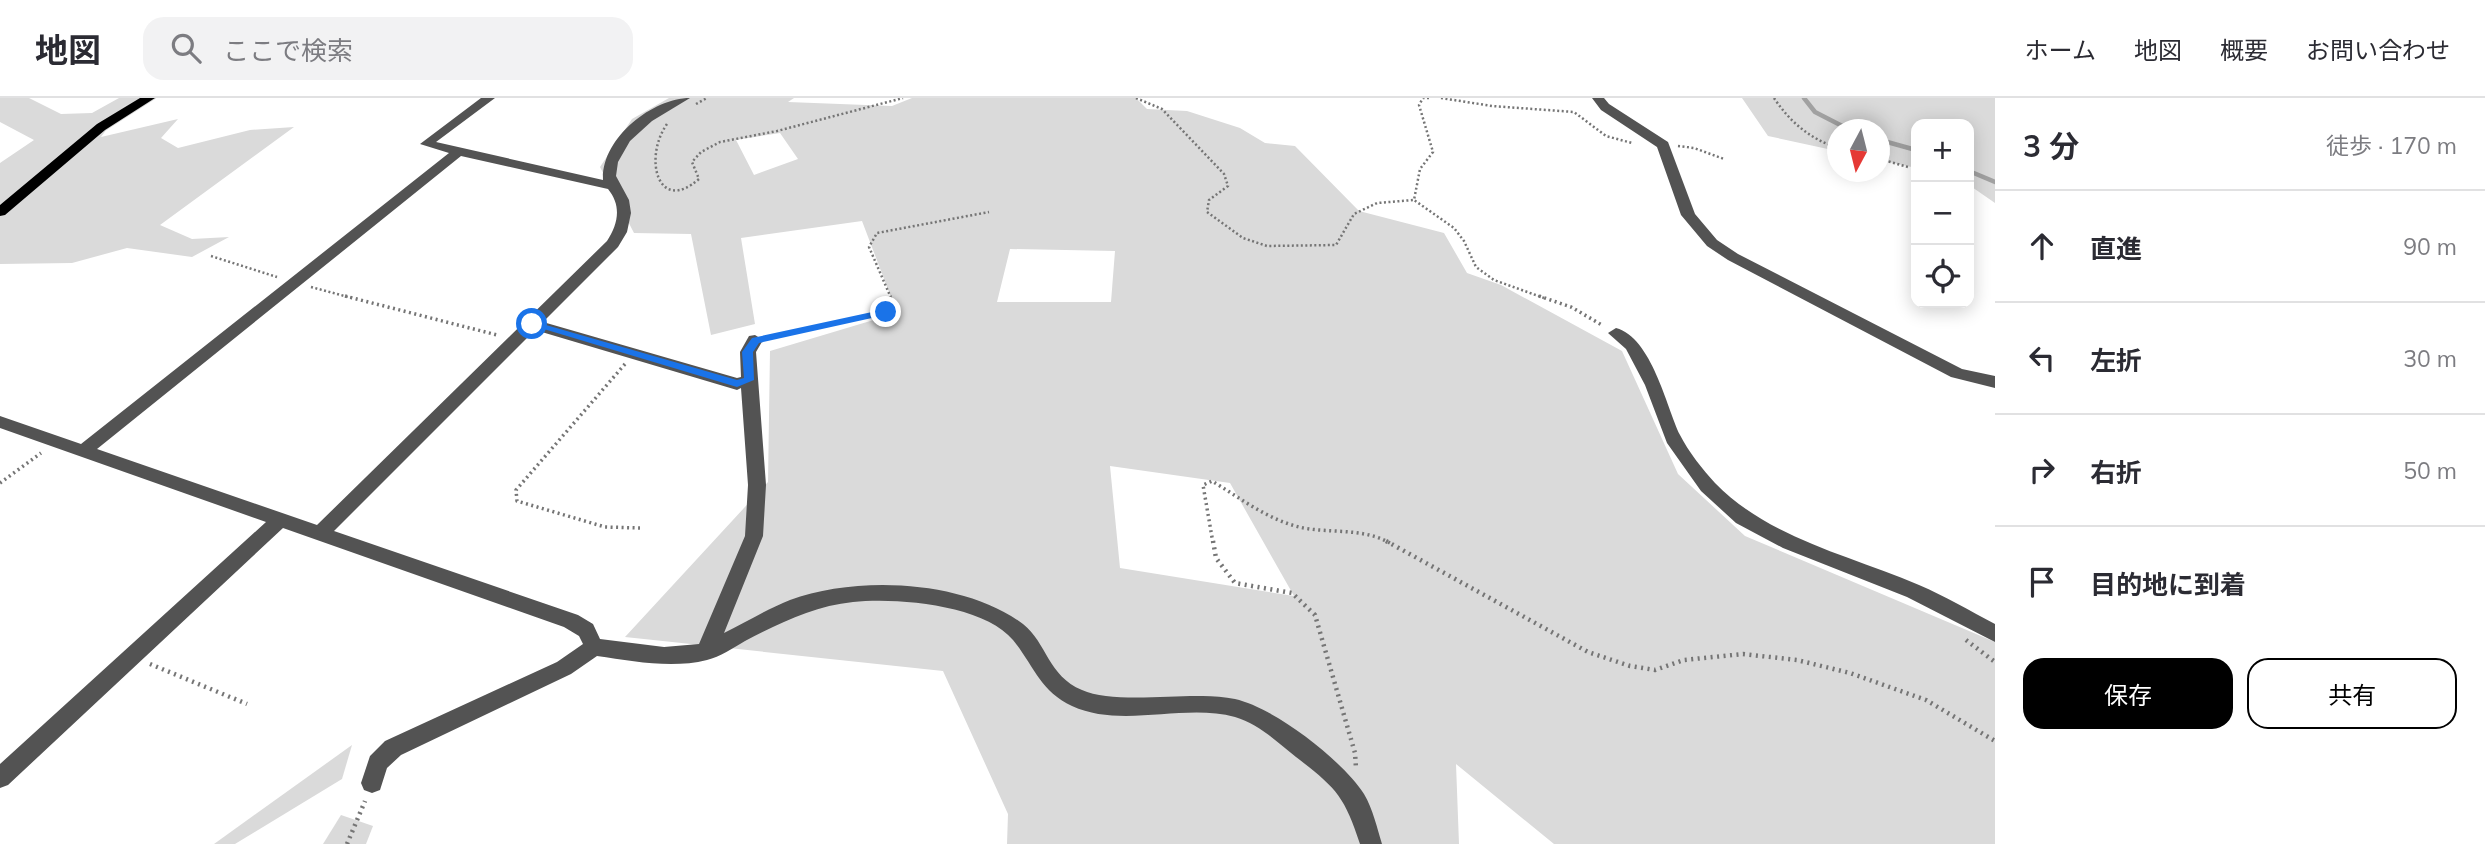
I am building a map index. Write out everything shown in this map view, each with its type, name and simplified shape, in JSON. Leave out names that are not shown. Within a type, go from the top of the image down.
[{"type":"main road","points":[[0,212],[101,127],[149,98]]},
{"type":"street","points":[[489,98],[426,144],[611,186]]},
{"type":"street","points":[[1598,98],[1605,107],[1663,145],[1688,215],[1712,243],[1744,263],[1957,373],[1995,382]]},
{"type":"street","points":[[320,534],[613,244],[622,230],[625,208],[608,177],[611,163],[623,141],[648,118],[686,104]]},
{"type":"street","points":[[84,450],[458,152]]},
{"type":"street","points":[[532,324],[723,382],[737,384],[749,380]]},
{"type":"street","points":[[1616,333],[1632,346],[1653,385],[1672,439],[1707,486],[1742,518],[1790,543],[1914,591],[1995,634]]},
{"type":"street","points":[[706,652],[754,536],[757,485],[748,352],[755,340]]},
{"type":"street","points":[[0,422],[571,621],[586,630],[594,646]]},
{"type":"street","points":[[0,778],[280,520]]},
{"type":"street","points":[[372,783],[378,763],[393,748],[564,668],[594,646],[664,656],[706,652],[794,607],[854,594],[936,596],[986,611],[1019,632],[1052,682],[1078,699],[1107,705],[1206,705],[1235,708],[1266,720],[1338,776],[1358,804],[1371,844]]},
{"type":"path","points":[[686,104],[707,98]]},
{"type":"path","points":[[670,122],[662,129],[652,153],[657,177],[669,190],[683,192],[692,188],[699,179],[692,162],[701,152],[720,142],[777,131],[903,98]]},
{"type":"path","points":[[1136,98],[1162,109],[1224,174],[1228,186],[1209,200],[1207,212],[1243,238],[1267,246],[1336,245],[1354,214],[1377,203],[1414,200],[1454,228],[1464,241],[1476,267],[1494,280],[1571,307],[1616,333]]},
{"type":"path","points":[[1414,200],[1420,169],[1433,152],[1419,105],[1423,98],[1429,98]]},
{"type":"path","points":[[1441,98],[1492,106],[1574,112],[1606,136],[1622,142],[1694,148],[1724,159]]},
{"type":"path","points":[[1774,98],[1785,116],[1827,145]]},
{"type":"path","points":[[1890,162],[1908,167]]},
{"type":"path","points":[[755,340],[886,312],[894,305],[869,247],[877,233],[989,212]]},
{"type":"path","points":[[211,256],[294,282],[516,340]]},
{"type":"path","points":[[633,355],[516,490],[517,501],[605,527],[640,528]]},
{"type":"path","points":[[0,483],[57,441]]},
{"type":"path","points":[[1358,804],[1355,753],[1315,615],[1292,593],[1235,583],[1216,558],[1203,485],[1212,481],[1278,521],[1302,528],[1349,532],[1383,539],[1588,652],[1630,666],[1655,670],[1684,660],[1743,654],[1797,660],[1850,673],[1926,700],[1995,741]]},
{"type":"path","points":[[132,657],[247,704]]},
{"type":"path","points":[[347,844],[372,783]]},
{"type":"shaded area","points":[[0,98],[29,98],[61,114],[92,113],[119,98],[140,98],[123,107],[101,137],[178,119],[161,138],[178,148],[250,130],[294,127],[160,225],[192,239],[229,237],[192,257],[127,248],[72,263],[0,264],[0,163],[34,140],[0,122]]},
{"type":"shaded area","points":[[669,98],[794,98],[788,102],[892,106],[912,98],[1136,98],[1147,109],[1187,111],[1240,128],[1265,143],[1295,146],[1359,211],[1444,233],[1467,273],[1501,285],[1622,351],[1678,474],[1745,536],[1995,642],[1995,844],[1554,844],[1456,764],[1459,844],[1007,844],[1008,814],[943,671],[625,637],[768,482],[770,351],[897,313],[862,221],[741,238],[755,324],[711,335],[691,234],[634,233],[600,167],[632,119]],"holes":[[[780,133],[798,159],[754,175],[736,140]],[[1010,249],[1115,251],[1111,302],[997,302]],[[1110,466],[1230,483],[1294,596],[1120,568]]]},
{"type":"shaded area","points":[[1742,98],[1995,98],[1995,203],[1974,188],[1974,119],[1911,119],[1911,167],[1890,162],[1890,119],[1827,119],[1827,149],[1768,136]]},
{"type":"shaded area","points":[[352,745],[342,779],[235,844],[214,844]]},
{"type":"shaded area","points":[[341,815],[373,826],[366,844],[323,844]]},
{"type":"waterway","points":[[1804,98],[1815,112],[1829,119]]},
{"type":"waterway","points":[[1890,143],[1911,149]]},
{"type":"waterway","points":[[1974,173],[1995,182]]},
{"type":"route","points":[[532,324],[737,384],[749,380],[748,352],[755,340],[886,312]]}]
